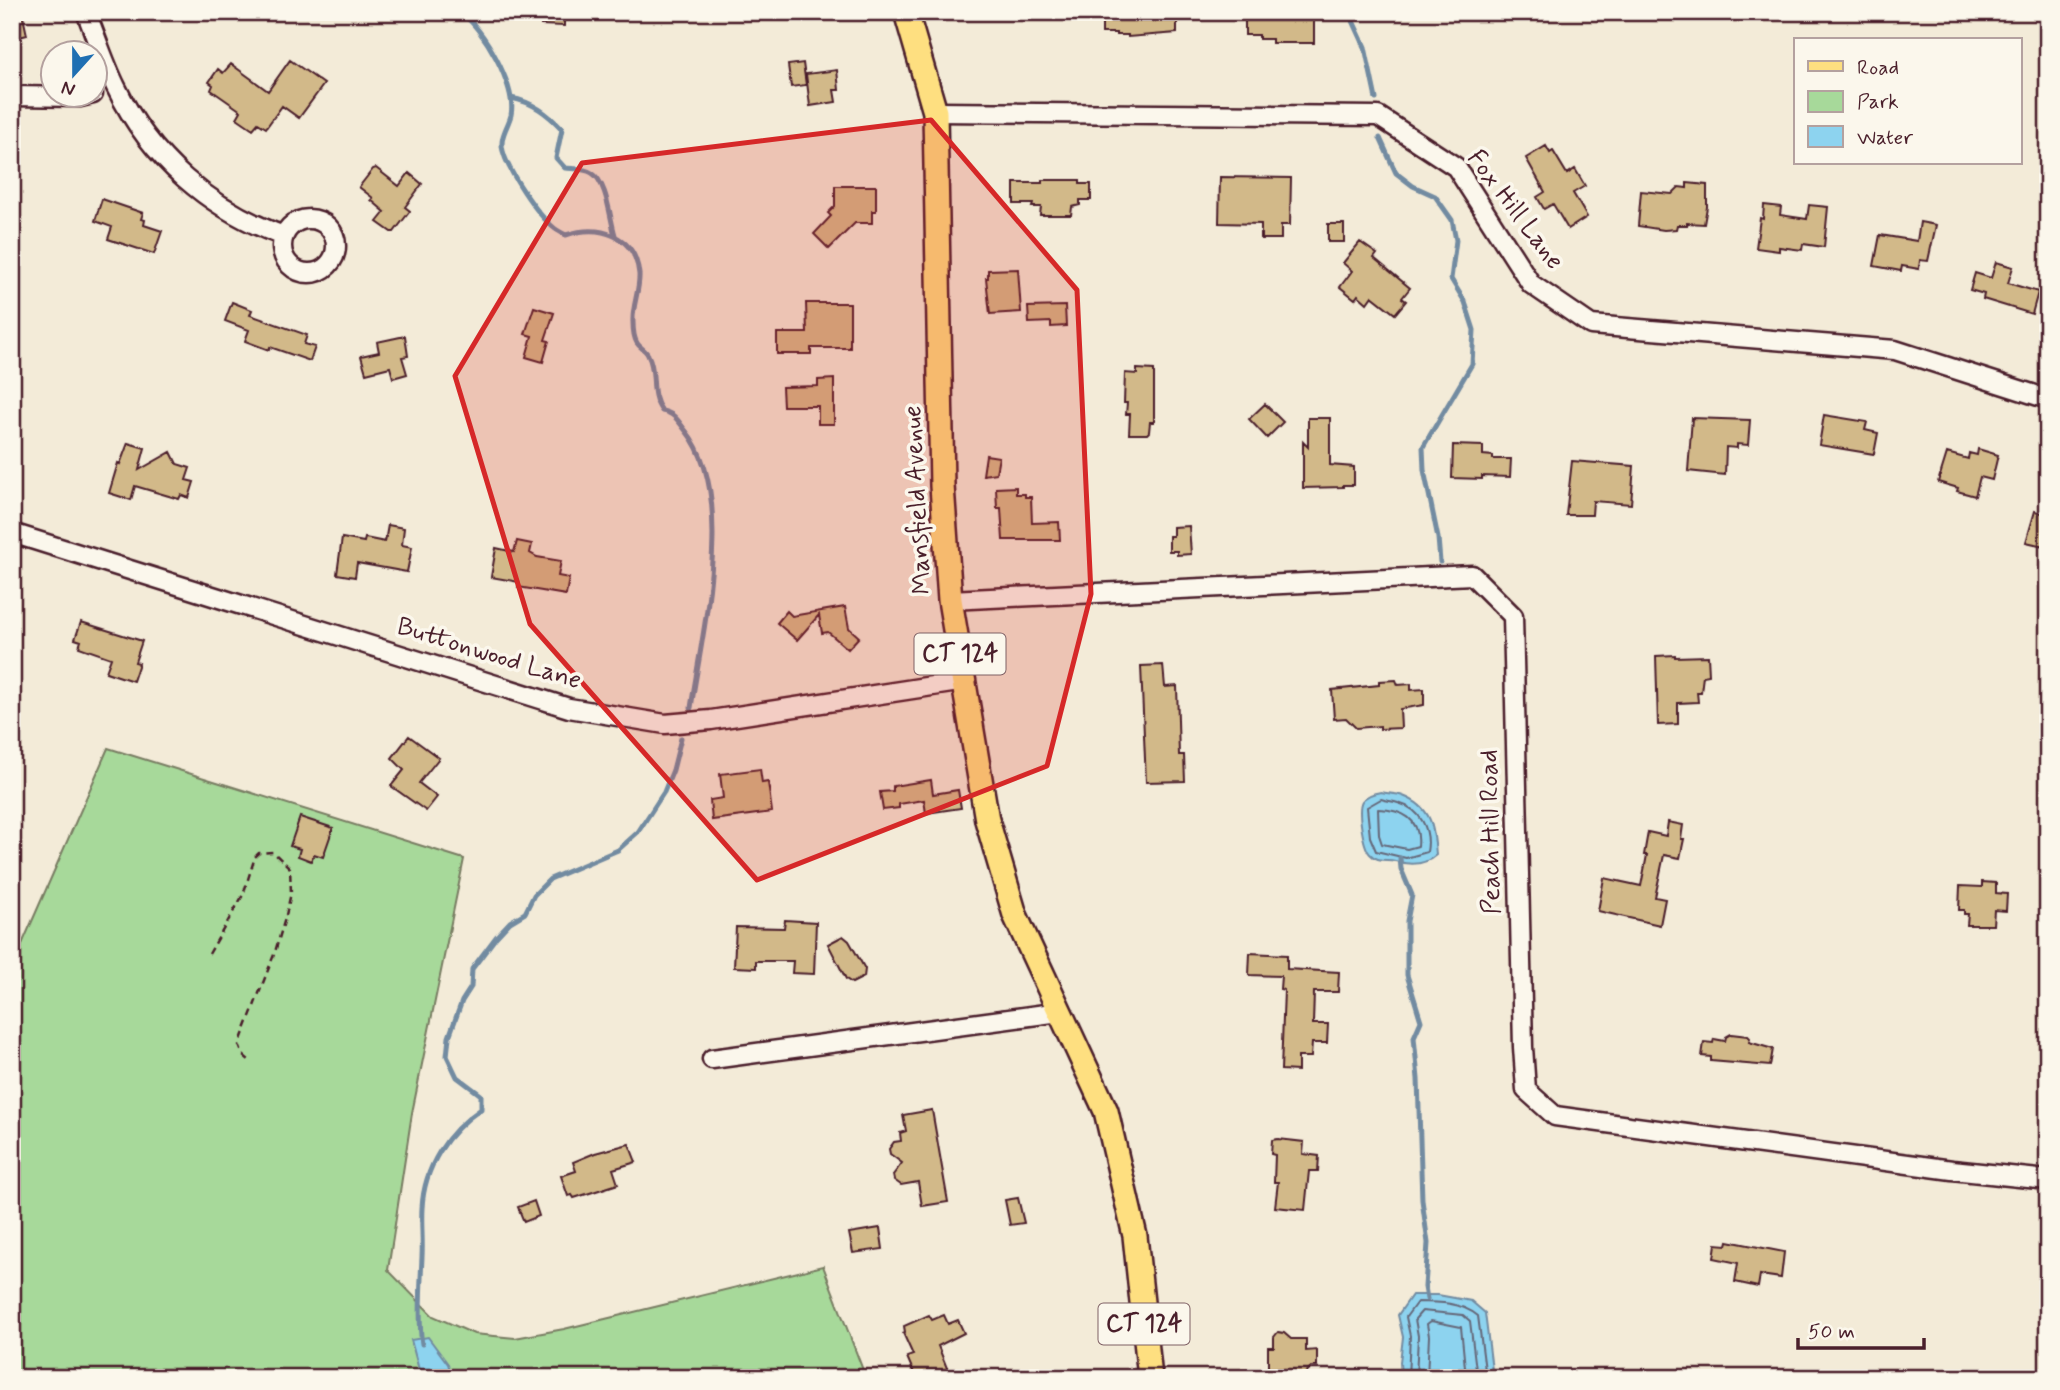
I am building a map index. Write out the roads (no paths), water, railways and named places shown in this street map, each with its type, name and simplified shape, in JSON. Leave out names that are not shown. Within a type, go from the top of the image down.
[{"type":"main road","name":"Mansfield Avenue","points":[[906,12],[935,112],[942,486],[950,600],[987,820],[1015,915],[1106,1111],[1135,1236],[1150,1378]]},
{"type":"street","points":[[86,12],[116,87],[138,127],[158,152],[201,194],[255,226],[284,236]]},
{"type":"street","points":[[108,90],[116,87]]},
{"type":"street","points":[[12,96],[38,96]]},
{"type":"street","name":"Fox Hill Lane","points":[[935,112],[1378,116],[1456,167],[1531,284],[1591,325],[1895,350],[2048,399]]},
{"type":"street","name":"Buttonwood Lane","points":[[12,533],[569,708],[665,724],[711,720],[965,681]]},
{"type":"street","name":"Peach Hill Road","points":[[950,600],[1472,575],[1513,617],[1526,1090],[1555,1116],[1952,1170],[2048,1180]]},
{"type":"street","points":[[712,1059],[1060,1012]]},
{"type":"water","points":[[1381,792],[1403,796],[1426,812],[1432,827],[1436,855],[1421,863],[1411,864],[1379,859],[1370,854],[1363,836],[1361,805],[1366,798]]},
{"type":"water","points":[[1412,1295],[1438,1295],[1471,1301],[1485,1313],[1493,1378],[1401,1378],[1403,1337],[1398,1315]]},
{"type":"water","points":[[428,1337],[448,1364],[453,1378],[419,1378],[411,1340]]},
{"type":"waterway","points":[[460,12],[479,30],[504,74],[509,89],[511,115],[504,132],[503,151],[531,203],[546,221],[566,235],[591,231],[614,236],[631,250],[636,261],[639,280],[633,316],[635,339],[651,362],[658,404],[662,411],[676,418],[686,431],[701,458],[710,490],[712,565],[691,708]]},
{"type":"waterway","points":[[1349,12],[1365,47],[1376,99]]},
{"type":"waterway","points":[[511,98],[540,109],[562,129],[556,158],[565,168],[586,170],[597,178],[605,192],[615,235]]},
{"type":"waterway","points":[[1380,138],[1396,173],[1413,186],[1435,196],[1452,220],[1456,240],[1451,279],[1465,302],[1474,330],[1472,364],[1423,447],[1424,470],[1438,538],[1440,562]]},
{"type":"waterway","points":[[422,1344],[422,1214],[427,1178],[448,1140],[481,1109],[481,1095],[457,1077],[447,1056],[449,1037],[462,1001],[471,987],[472,969],[510,922],[525,913],[534,895],[550,879],[618,850],[638,832],[664,792],[681,738]]},
{"type":"waterway","points":[[1400,858],[1401,869],[1412,895],[1407,921],[1407,975],[1421,1021],[1414,1037],[1422,1200],[1428,1243],[1425,1287],[1427,1299]]}]
